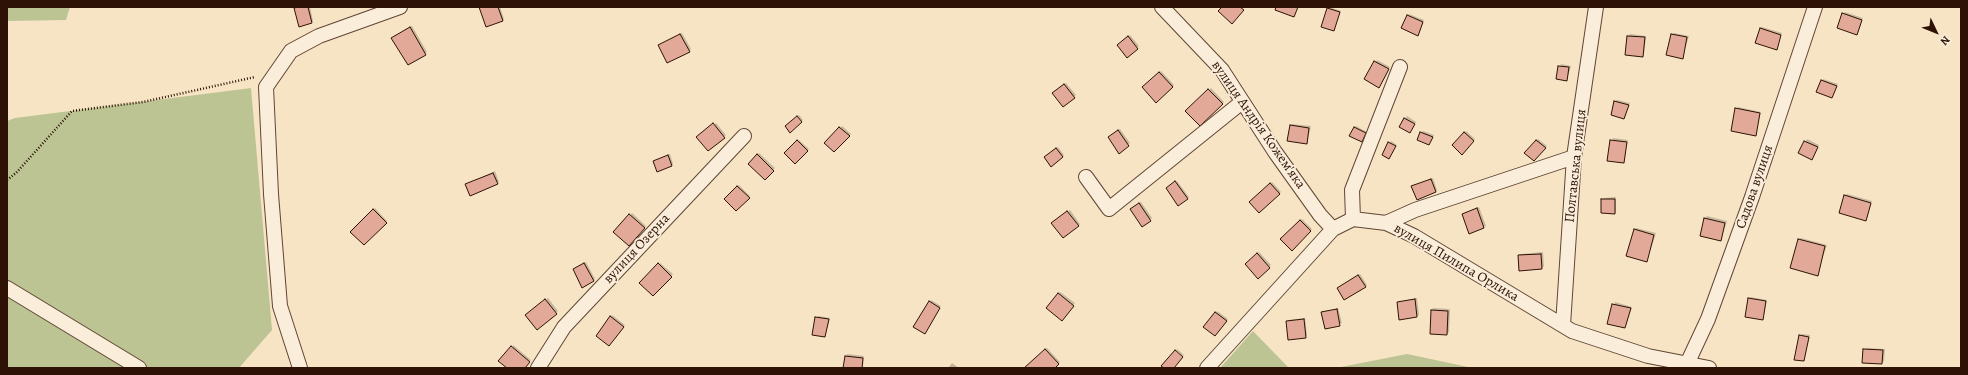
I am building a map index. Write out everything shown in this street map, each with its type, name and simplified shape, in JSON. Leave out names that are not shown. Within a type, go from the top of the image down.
[{"type":"street","points":[[300,368],[280,306],[271,194],[266,87],[291,51],[319,36],[400,7]]},
{"type":"street","name":"вулиця Андрія Кожем'яка","points":[[1162,7],[1222,70],[1274,152],[1320,215],[1333,229]]},
{"type":"street","name":"Полтавська вулиця","points":[[1563,325],[1574,157],[1596,7]]},
{"type":"street","name":"Садова вулиця","points":[[1687,364],[1708,319],[1752,197],[1815,7]]},
{"type":"street","points":[[1207,368],[1333,229],[1353,219],[1352,190],[1400,67]]},
{"type":"street","points":[[1086,177],[1109,209],[1242,102]]},
{"type":"street","name":"вулиця Озерна","points":[[538,368],[564,327],[744,136]]},
{"type":"street","points":[[1386,222],[1415,210],[1574,157]]},
{"type":"street","name":"вулиця Пилипа Орлика","points":[[1353,219],[1386,222],[1414,236],[1572,331],[1648,356],[1709,368]]},
{"type":"street","points":[[7,288],[139,368]]},
{"type":"path","points":[[7,180],[16,173],[72,111],[144,102],[277,71]]},
{"type":"green space","points":[[7,7],[70,7],[66,20],[7,21]]},
{"type":"green space","points":[[251,88],[272,330],[239,368],[7,368],[7,121],[15,118]]},
{"type":"green space","points":[[1253,331],[1289,368],[1220,368]]},
{"type":"green space","points":[[1407,354],[1473,368],[1336,368]]},
{"type":"building","points":[[308,7],[312,23],[299,27],[294,8]]},
{"type":"building","points":[[479,7],[498,7],[503,21],[486,27]]},
{"type":"building","points":[[1222,7],[1240,7],[1244,10],[1232,24],[1218,11]]},
{"type":"building","points":[[1276,7],[1298,7],[1294,17],[1275,10]]},
{"type":"building","points":[[1327,8],[1340,12],[1334,31],[1321,27]]},
{"type":"building","points":[[1842,13],[1862,20],[1857,35],[1837,28]]},
{"type":"building","points":[[1407,15],[1423,22],[1418,36],[1401,28]]},
{"type":"building","points":[[410,27],[426,55],[408,65],[391,38]]},
{"type":"building","points":[[1760,28],[1781,35],[1777,50],[1755,43]]},
{"type":"building","points":[[680,34],[690,52],[667,63],[658,45]]},
{"type":"building","points":[[1671,34],[1687,37],[1683,59],[1666,55]]},
{"type":"building","points":[[1128,36],[1138,49],[1127,58],[1117,45]]},
{"type":"building","points":[[1627,36],[1645,37],[1643,57],[1625,55]]},
{"type":"building","points":[[1374,61],[1389,69],[1379,88],[1364,79]]},
{"type":"building","points":[[1558,66],[1569,67],[1567,81],[1556,79]]},
{"type":"building","points":[[1159,72],[1173,87],[1156,103],[1142,87]]},
{"type":"building","points":[[1821,80],[1837,86],[1832,98],[1816,92]]},
{"type":"building","points":[[1064,84],[1075,98],[1063,107],[1052,93]]},
{"type":"building","points":[[1208,89],[1223,104],[1200,126],[1185,111]]},
{"type":"building","points":[[1614,101],[1629,105],[1624,119],[1611,115]]},
{"type":"building","points":[[1735,108],[1760,113],[1756,136],[1731,131]]},
{"type":"building","points":[[797,116],[802,122],[790,133],[785,126]]},
{"type":"building","points":[[1404,118],[1415,124],[1410,133],[1399,127]]},
{"type":"building","points":[[713,123],[725,138],[708,151],[696,137]]},
{"type":"building","points":[[1290,125],[1309,128],[1307,144],[1287,141]]},
{"type":"building","points":[[839,127],[850,136],[834,152],[824,143]]},
{"type":"building","points":[[1354,127],[1366,133],[1362,142],[1349,136]]},
{"type":"building","points":[[1118,130],[1129,146],[1119,154],[1108,137]]},
{"type":"building","points":[[1420,132],[1433,137],[1429,145],[1417,140]]},
{"type":"building","points":[[1464,132],[1474,141],[1462,155],[1452,145]]},
{"type":"building","points":[[797,140],[808,151],[795,164],[784,153]]},
{"type":"building","points":[[1536,140],[1546,148],[1534,161],[1524,153]]},
{"type":"building","points":[[1610,140],[1627,142],[1624,163],[1607,161]]},
{"type":"building","points":[[1804,141],[1818,147],[1812,160],[1798,153]]},
{"type":"building","points":[[1388,142],[1396,146],[1389,159],[1382,155]]},
{"type":"building","points":[[1056,148],[1063,157],[1051,167],[1044,157]]},
{"type":"building","points":[[757,154],[774,171],[765,180],[748,164]]},
{"type":"building","points":[[668,155],[672,166],[657,172],[653,161]]},
{"type":"building","points":[[493,173],[498,184],[470,196],[465,184]]},
{"type":"building","points":[[1431,179],[1436,192],[1417,200],[1411,186]]},
{"type":"building","points":[[1175,181],[1188,199],[1178,206],[1166,188]]},
{"type":"building","points":[[1270,183],[1280,194],[1259,213],[1249,202]]},
{"type":"building","points":[[737,186],[750,198],[736,211],[724,199]]},
{"type":"building","points":[[1844,195],[1871,203],[1866,221],[1839,213]]},
{"type":"building","points":[[1601,199],[1615,199],[1615,214],[1601,213]]},
{"type":"building","points":[[1139,203],[1151,221],[1142,227],[1130,209]]},
{"type":"building","points":[[1477,208],[1484,228],[1469,234],[1462,214]]},
{"type":"building","points":[[373,209],[387,223],[364,245],[350,232]]},
{"type":"building","points":[[1067,211],[1079,226],[1063,238],[1051,223]]},
{"type":"building","points":[[629,214],[645,228],[629,246],[613,232]]},
{"type":"building","points":[[1704,218],[1725,223],[1721,241],[1700,236]]},
{"type":"building","points":[[1300,220],[1311,231],[1292,251],[1280,239]]},
{"type":"building","points":[[1634,229],[1654,235],[1647,262],[1626,256]]},
{"type":"building","points":[[1798,239],[1825,246],[1818,276],[1790,268]]},
{"type":"building","points":[[1257,253],[1270,268],[1258,279],[1245,264]]},
{"type":"building","points":[[1541,254],[1542,269],[1519,271],[1518,255]]},
{"type":"building","points":[[584,263],[594,281],[582,288],[573,269]]},
{"type":"building","points":[[658,263],[672,277],[653,296],[639,283]]},
{"type":"building","points":[[1358,275],[1366,287],[1344,300],[1337,288]]},
{"type":"building","points":[[1058,293],[1074,306],[1062,321],[1046,308]]},
{"type":"building","points":[[1748,298],[1766,301],[1763,320],[1745,317]]},
{"type":"building","points":[[545,299],[557,314],[537,330],[525,315]]},
{"type":"building","points":[[1415,299],[1417,317],[1399,320],[1397,302]]},
{"type":"building","points":[[929,301],[940,308],[925,334],[913,327]]},
{"type":"building","points":[[1612,304],[1631,308],[1625,328],[1607,324]]},
{"type":"building","points":[[1337,309],[1340,326],[1325,329],[1321,312]]},
{"type":"building","points":[[1431,310],[1448,311],[1447,335],[1430,334]]},
{"type":"building","points":[[1215,312],[1227,321],[1215,336],[1203,327]]},
{"type":"building","points":[[610,316],[624,327],[609,346],[596,336]]},
{"type":"building","points":[[815,317],[829,319],[825,337],[812,335]]},
{"type":"building","points":[[1304,319],[1306,338],[1288,340],[1286,321]]},
{"type":"building","points":[[1799,335],[1809,337],[1804,361],[1794,360]]},
{"type":"building","points":[[511,346],[530,362],[525,368],[507,368],[498,361]]},
{"type":"building","points":[[1045,349],[1059,364],[1055,368],[1024,368]]},
{"type":"building","points":[[1863,349],[1883,350],[1882,364],[1862,363]]},
{"type":"building","points":[[1175,350],[1183,357],[1174,368],[1164,368],[1161,366]]},
{"type":"building","points":[[845,356],[863,358],[862,368],[843,368]]}]
